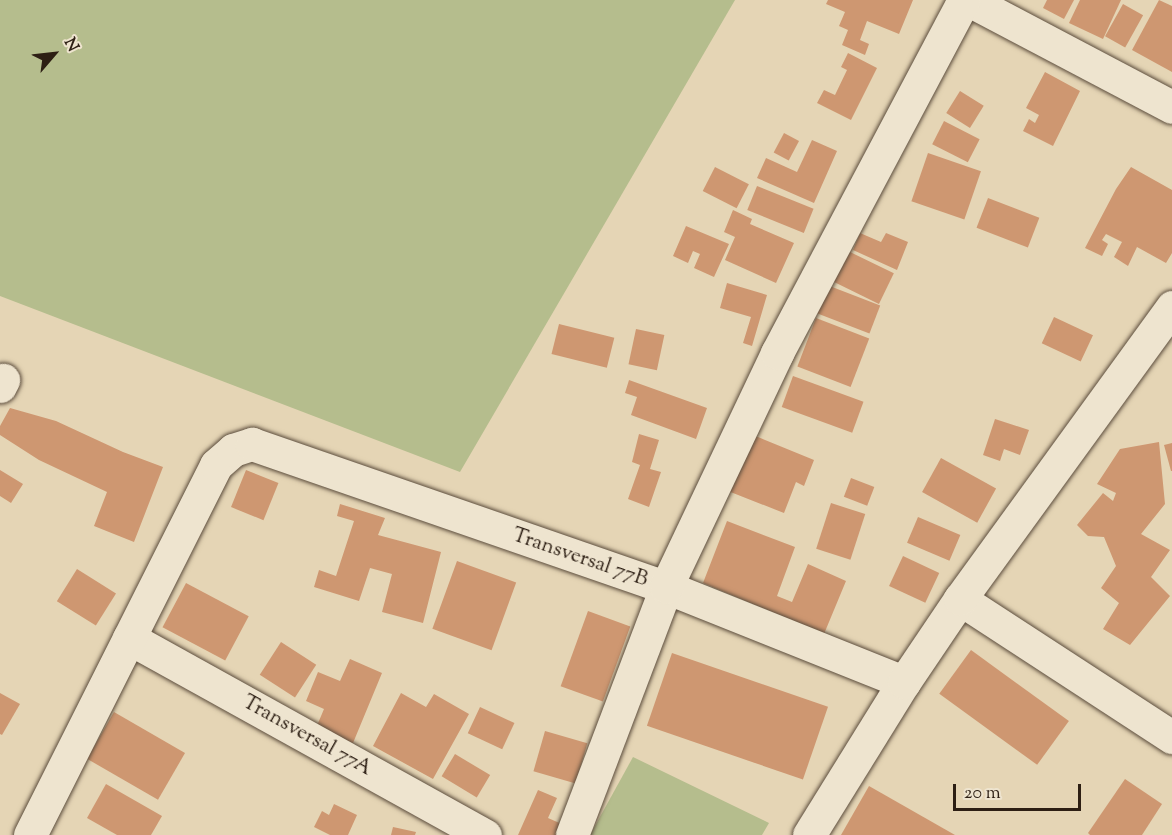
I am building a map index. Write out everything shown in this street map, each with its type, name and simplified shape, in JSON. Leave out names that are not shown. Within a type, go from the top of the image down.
[{"type":"street","points":[[572,835],[666,587],[777,353],[964,0]]},
{"type":"street","points":[[969,0],[1172,107]]},
{"type":"street","points":[[809,835],[904,682],[960,599],[1172,307]]},
{"type":"street","name":"Transversal 77B","points":[[129,638],[216,465],[233,450],[252,444],[666,587],[904,682]]},
{"type":"street","points":[[960,599],[1172,738]]},
{"type":"street","points":[[30,835],[129,638]]},
{"type":"street","name":"Transversal 77A","points":[[129,638],[484,835]]},
{"type":"green space","points":[[0,0],[735,0],[460,472],[0,296]]},
{"type":"green space","points":[[633,757],[769,823],[762,835],[590,835]]},
{"type":"building","points":[[828,0],[913,0],[899,34],[867,21],[860,40],[869,44],[865,55],[842,45],[848,30],[839,26],[845,12],[826,4]]},
{"type":"building","points":[[1047,0],[1074,0],[1064,19],[1043,8]]},
{"type":"building","points":[[1080,0],[1121,0],[1103,39],[1069,23]]},
{"type":"building","points":[[1159,0],[1172,6],[1172,72],[1132,50]]},
{"type":"building","points":[[1123,4],[1143,15],[1125,48],[1105,36]]},
{"type":"building","points":[[848,53],[877,68],[851,120],[817,103],[824,90],[835,95],[847,70],[841,67]]},
{"type":"building","points":[[1045,72],[1080,91],[1053,146],[1023,131],[1029,119],[1035,123],[1039,115],[1026,108]]},
{"type":"building","points":[[960,91],[984,106],[970,128],[946,113]]},
{"type":"building","points":[[944,121],[980,139],[968,162],[932,144]]},
{"type":"building","points":[[784,133],[799,141],[789,160],[774,152]]},
{"type":"building","points":[[812,140],[837,151],[814,203],[757,178],[766,158],[797,172]]},
{"type":"building","points":[[928,153],[981,171],[964,219],[911,201]]},
{"type":"building","points":[[715,167],[749,184],[737,208],[703,191]]},
{"type":"building","points":[[1131,167],[1172,190],[1172,253],[1166,263],[1137,247],[1128,266],[1114,257],[1122,242],[1106,234],[1102,240],[1108,244],[1102,256],[1085,248],[1116,189]]},
{"type":"building","points":[[757,186],[814,209],[804,233],[747,210]]},
{"type":"building","points":[[988,198],[1039,218],[1028,248],[977,228]]},
{"type":"building","points":[[733,210],[752,219],[750,224],[794,243],[776,283],[725,260],[735,237],[724,232]]},
{"type":"building","points":[[686,226],[729,244],[714,277],[694,268],[700,254],[693,251],[688,263],[673,256]]},
{"type":"building","points":[[860,233],[881,242],[886,233],[908,242],[897,270],[853,250]]},
{"type":"building","points":[[848,251],[894,273],[879,304],[833,282]]},
{"type":"building","points":[[727,283],[767,295],[752,346],[743,343],[751,317],[720,308]]},
{"type":"building","points":[[827,285],[880,305],[869,333],[816,313]]},
{"type":"building","points":[[1054,317],[1093,335],[1081,361],[1042,343]]},
{"type":"building","points":[[816,318],[869,338],[851,387],[797,367]]},
{"type":"building","points":[[559,324],[614,338],[607,368],[552,354]]},
{"type":"building","points":[[636,329],[664,335],[657,370],[629,364]]},
{"type":"building","points":[[793,376],[863,402],[852,433],[782,407]]},
{"type":"building","points":[[629,380],[707,408],[696,439],[631,415],[637,397],[625,393]]},
{"type":"building","points":[[10,408],[56,421],[123,452],[163,467],[134,542],[94,526],[107,492],[39,460],[0,435],[0,426]]},
{"type":"building","points":[[995,419],[1029,430],[1020,455],[1004,449],[1000,461],[983,455]]},
{"type":"building","points":[[639,434],[659,440],[650,469],[661,472],[649,507],[628,499],[640,465],[632,462]]},
{"type":"building","points":[[753,435],[814,460],[804,486],[796,482],[784,513],[728,491]]},
{"type":"building","points":[[1159,442],[1165,504],[1141,534],[1170,550],[1151,577],[1170,596],[1130,645],[1103,629],[1119,603],[1101,588],[1116,566],[1104,537],[1088,536],[1077,525],[1103,493],[1113,501],[1116,493],[1097,484],[1120,449]]},
{"type":"building","points":[[1172,443],[1172,471],[1171,471],[1164,445]]},
{"type":"building","points":[[941,458],[996,489],[977,523],[922,492]]},
{"type":"building","points":[[0,470],[23,484],[11,503],[0,496]]},
{"type":"building","points":[[246,470],[278,483],[263,520],[231,507]]},
{"type":"building","points":[[851,478],[874,487],[867,506],[844,497]]},
{"type":"building","points":[[831,503],[865,514],[850,560],[816,549]]},
{"type":"building","points":[[340,504],[385,518],[378,535],[441,552],[423,623],[382,612],[392,574],[370,568],[359,601],[314,587],[319,570],[336,576],[354,521],[337,516]]},
{"type":"building","points":[[918,517],[960,535],[949,561],[907,543]]},
{"type":"building","points":[[727,521],[795,547],[777,596],[792,602],[808,564],[846,581],[824,634],[703,583]]},
{"type":"building","points":[[903,556],[939,573],[925,603],[889,586]]},
{"type":"building","points":[[457,561],[516,583],[492,650],[432,629]]},
{"type":"building","points":[[77,569],[116,593],[96,626],[57,601]]},
{"type":"building","points":[[186,583],[249,616],[225,660],[163,627]]},
{"type":"building","points":[[588,611],[630,626],[603,702],[561,686]]},
{"type":"building","points":[[281,642],[316,665],[295,698],[260,675]]},
{"type":"building","points":[[971,650],[1069,721],[1037,765],[939,694]]},
{"type":"building","points":[[672,653],[828,707],[803,780],[647,726]]},
{"type":"building","points":[[350,659],[382,673],[353,743],[316,728],[324,709],[306,701],[318,672],[340,681]]},
{"type":"building","points":[[0,693],[20,704],[2,735],[0,734]]},
{"type":"building","points":[[401,693],[426,707],[434,694],[469,714],[433,779],[373,746]]},
{"type":"building","points":[[480,707],[514,723],[502,749],[468,733]]},
{"type":"building","points":[[114,712],[185,753],[158,800],[87,759]]},
{"type":"building","points":[[545,731],[587,743],[576,784],[533,771]]},
{"type":"building","points":[[455,754],[490,775],[477,797],[442,776]]},
{"type":"building","points":[[1125,779],[1162,804],[1142,835],[1090,835],[1088,833]]},
{"type":"building","points":[[106,784],[162,816],[151,835],[117,835],[87,818]]},
{"type":"building","points":[[869,786],[955,835],[841,835]]},
{"type":"building","points":[[538,790],[557,798],[548,818],[564,825],[560,835],[518,835]]},
{"type":"building","points":[[334,804],[357,815],[348,835],[330,835],[314,827],[322,811],[329,815]]},
{"type":"building","points":[[393,827],[416,832],[415,835],[391,835]]}]
